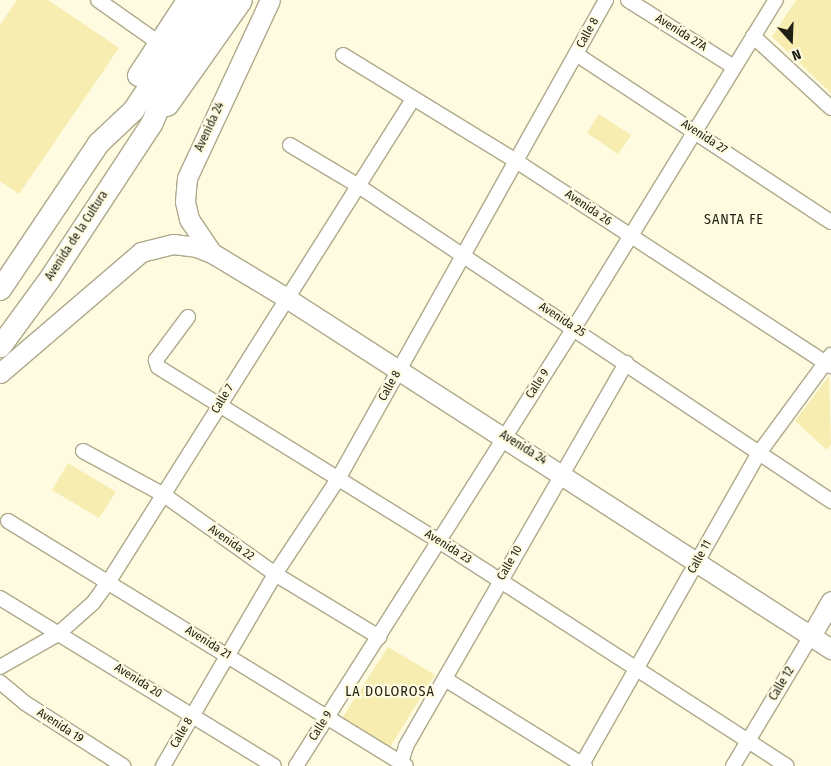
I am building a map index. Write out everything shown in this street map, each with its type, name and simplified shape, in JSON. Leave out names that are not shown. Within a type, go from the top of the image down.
[{"type":"main road","name":"Avenida de la Cultura","points":[[0,289],[98,143],[158,43],[188,0]]},
{"type":"main road","name":"Avenida de la Cultura","points":[[150,124],[167,71],[206,0]]},
{"type":"main road","name":"Avenida de la Cultura","points":[[98,143],[133,110],[224,0]]},
{"type":"main road","name":"Avenida de la Cultura","points":[[0,346],[49,279],[150,124],[186,82],[241,0]]},
{"type":"main road","name":"Avenida 24","points":[[212,253],[189,219],[184,201],[187,178],[270,0]]},
{"type":"main road","name":"Avenida 24","points":[[0,373],[141,252],[173,244],[212,253],[285,297],[562,473],[696,564],[831,649]]},
{"type":"main road","name":"Calle 12","points":[[811,636],[831,601]]},
{"type":"street","points":[[98,0],[158,43]]},
{"type":"street","name":"Calle 8","points":[[163,766],[275,574],[338,479],[606,0]]},
{"type":"street","name":"Avenida 27A","points":[[628,0],[734,67]]},
{"type":"street","name":"Calle 9","points":[[296,766],[574,328],[696,131],[773,1]]},
{"type":"street","points":[[753,36],[831,108]]},
{"type":"street","name":"Avenida 27","points":[[576,54],[696,131],[831,222]]},
{"type":"street","name":"Avenida 26","points":[[343,55],[516,160],[630,236],[829,361]]},
{"type":"street","name":"Calle 7","points":[[0,667],[58,634],[93,603],[109,581],[285,297],[413,99]]},
{"type":"street","name":"Avenida 25","points":[[290,145],[357,184],[626,362],[831,501]]},
{"type":"street","name":"Avenida 23","points":[[188,317],[155,363],[439,541],[787,766]]},
{"type":"street","name":"Calle 11","points":[[582,765],[759,452],[829,361]]},
{"type":"street","name":"Calle 10","points":[[403,765],[406,746],[626,362]]},
{"type":"street","name":"Avenida 22","points":[[83,451],[164,495],[275,574],[378,637]]},
{"type":"street","name":"Avenida 21","points":[[8,521],[328,716],[403,765]]},
{"type":"street","name":"Avenida 20","points":[[0,598],[274,766]]},
{"type":"street","name":"Calle 12","points":[[733,766],[811,636]]},
{"type":"street","points":[[444,679],[582,765]]},
{"type":"street","name":"Avenida 19","points":[[0,682],[25,703],[123,766]]},
{"type":"shaded area","points":[[17,0],[48,0],[119,48],[19,194],[0,181],[0,25]]},
{"type":"shaded area","points":[[796,0],[831,0],[831,93],[772,37]]},
{"type":"shaded area","points":[[599,114],[631,135],[618,154],[587,133]]},
{"type":"shaded area","points":[[829,376],[831,444],[827,450],[795,421]]},
{"type":"shaded area","points":[[68,463],[116,492],[99,518],[52,490]]},
{"type":"shaded area","points":[[388,647],[435,675],[390,747],[342,718]]},
{"type":"district","name":"SANTA FE","points":[[734,220]]},
{"type":"district","name":"LA DOLOROSA","points":[[390,692]]}]
